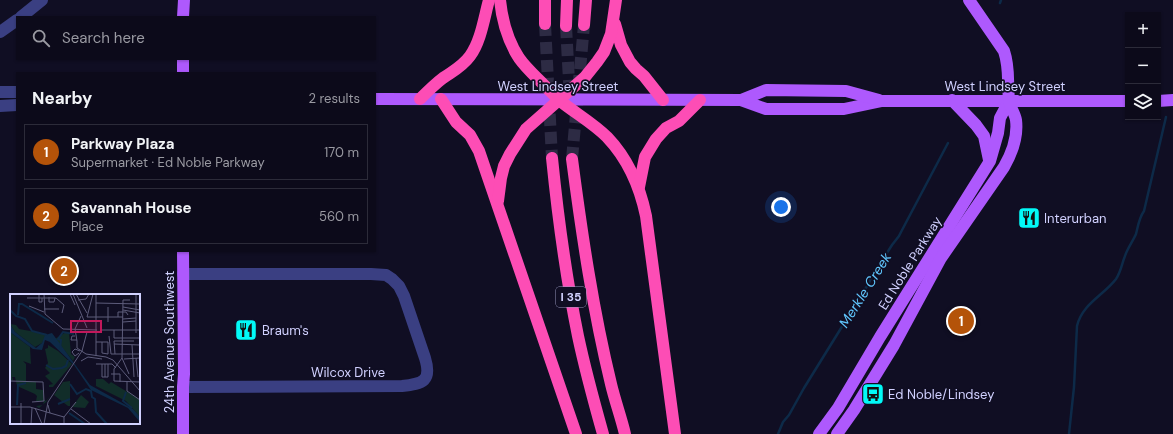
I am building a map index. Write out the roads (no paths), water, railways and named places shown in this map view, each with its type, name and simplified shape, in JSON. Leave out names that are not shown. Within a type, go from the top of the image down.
[{"type":"highway","points":[[420,99],[443,78],[457,70],[470,56],[481,30],[489,0]]},
{"type":"highway","points":[[500,0],[506,28],[519,57],[559,100],[598,128],[608,138],[630,168],[639,187],[646,216],[675,434]]},
{"type":"highway","points":[[545,24],[546,0]]},
{"type":"highway","points":[[566,26],[567,0]]},
{"type":"highway","points":[[584,25],[586,0]]},
{"type":"highway","points":[[498,204],[504,166],[526,129],[584,77],[598,62],[608,44],[611,34],[616,0]]},
{"type":"highway","points":[[614,21],[621,45],[630,62],[644,76],[663,100]]},
{"type":"highway","points":[[441,99],[456,122],[464,129],[479,151],[576,434]]},
{"type":"highway","points":[[639,187],[645,157],[656,139],[666,128],[680,121],[700,100]]},
{"type":"highway","name":"I 35","points":[[552,158],[560,227],[574,314],[603,434]]},
{"type":"highway","name":"I 35","points":[[572,159],[581,231],[593,302],[611,386],[625,434]]},
{"type":"main road","points":[[183,16],[184,0]]},
{"type":"main road","name":"Ed Noble Parkway","points":[[837,434],[854,410],[894,345],[941,258],[1007,162],[1013,148],[1016,119],[1009,101],[1008,70],[1004,51],[969,0]]},
{"type":"main road","points":[[183,60],[183,72]]},
{"type":"main road","name":"West Lindsey Street","points":[[741,100],[766,90],[846,91],[882,101]]},
{"type":"main road","name":"West Lindsey Street","points":[[376,99],[741,100],[766,109],[844,109],[882,101],[1125,100]]},
{"type":"main road","points":[[952,100],[976,125],[984,136],[990,161]]},
{"type":"main road","points":[[1161,101],[1173,100]]},
{"type":"main road","name":"Ed Noble Parkway","points":[[819,434],[838,408],[880,337],[990,161],[998,133],[1000,118],[1009,101]]},
{"type":"main road","name":"24th Avenue Southwest","points":[[183,252],[183,434]]},
{"type":"street","points":[[22,16],[42,0]]},
{"type":"street","points":[[0,32],[16,21]]},
{"type":"street","points":[[0,92],[16,92]]},
{"type":"street","points":[[0,106],[16,106]]},
{"type":"street","name":"Wilcox Drive","points":[[183,274],[386,275],[399,286],[404,296],[427,365],[426,377],[420,384],[402,386],[183,387]]},
{"type":"waterway","points":[[1069,434],[1074,387],[1077,326],[1080,318],[1088,306],[1111,285],[1118,276],[1127,251],[1136,234],[1144,211],[1166,117]]},
{"type":"waterway","name":"Merkle Creek","points":[[778,434],[783,422],[789,415],[871,278],[899,236],[948,143]]},
{"type":"tunnel","points":[[545,24],[552,158]]},
{"type":"tunnel","points":[[572,159],[584,25]]},
{"type":"tunnel","points":[[566,26],[570,99]]},
{"type":"place","name":"Interurban","points":[[1029,218]]},
{"type":"place","name":"Savannah House","points":[[64,271]]},
{"type":"place","name":"Parkway Plaza","points":[[961,321]]},
{"type":"place","name":"Braum's","points":[[246,330]]},
{"type":"place","name":"Ed Noble/Lindsey","points":[[873,394]]}]
